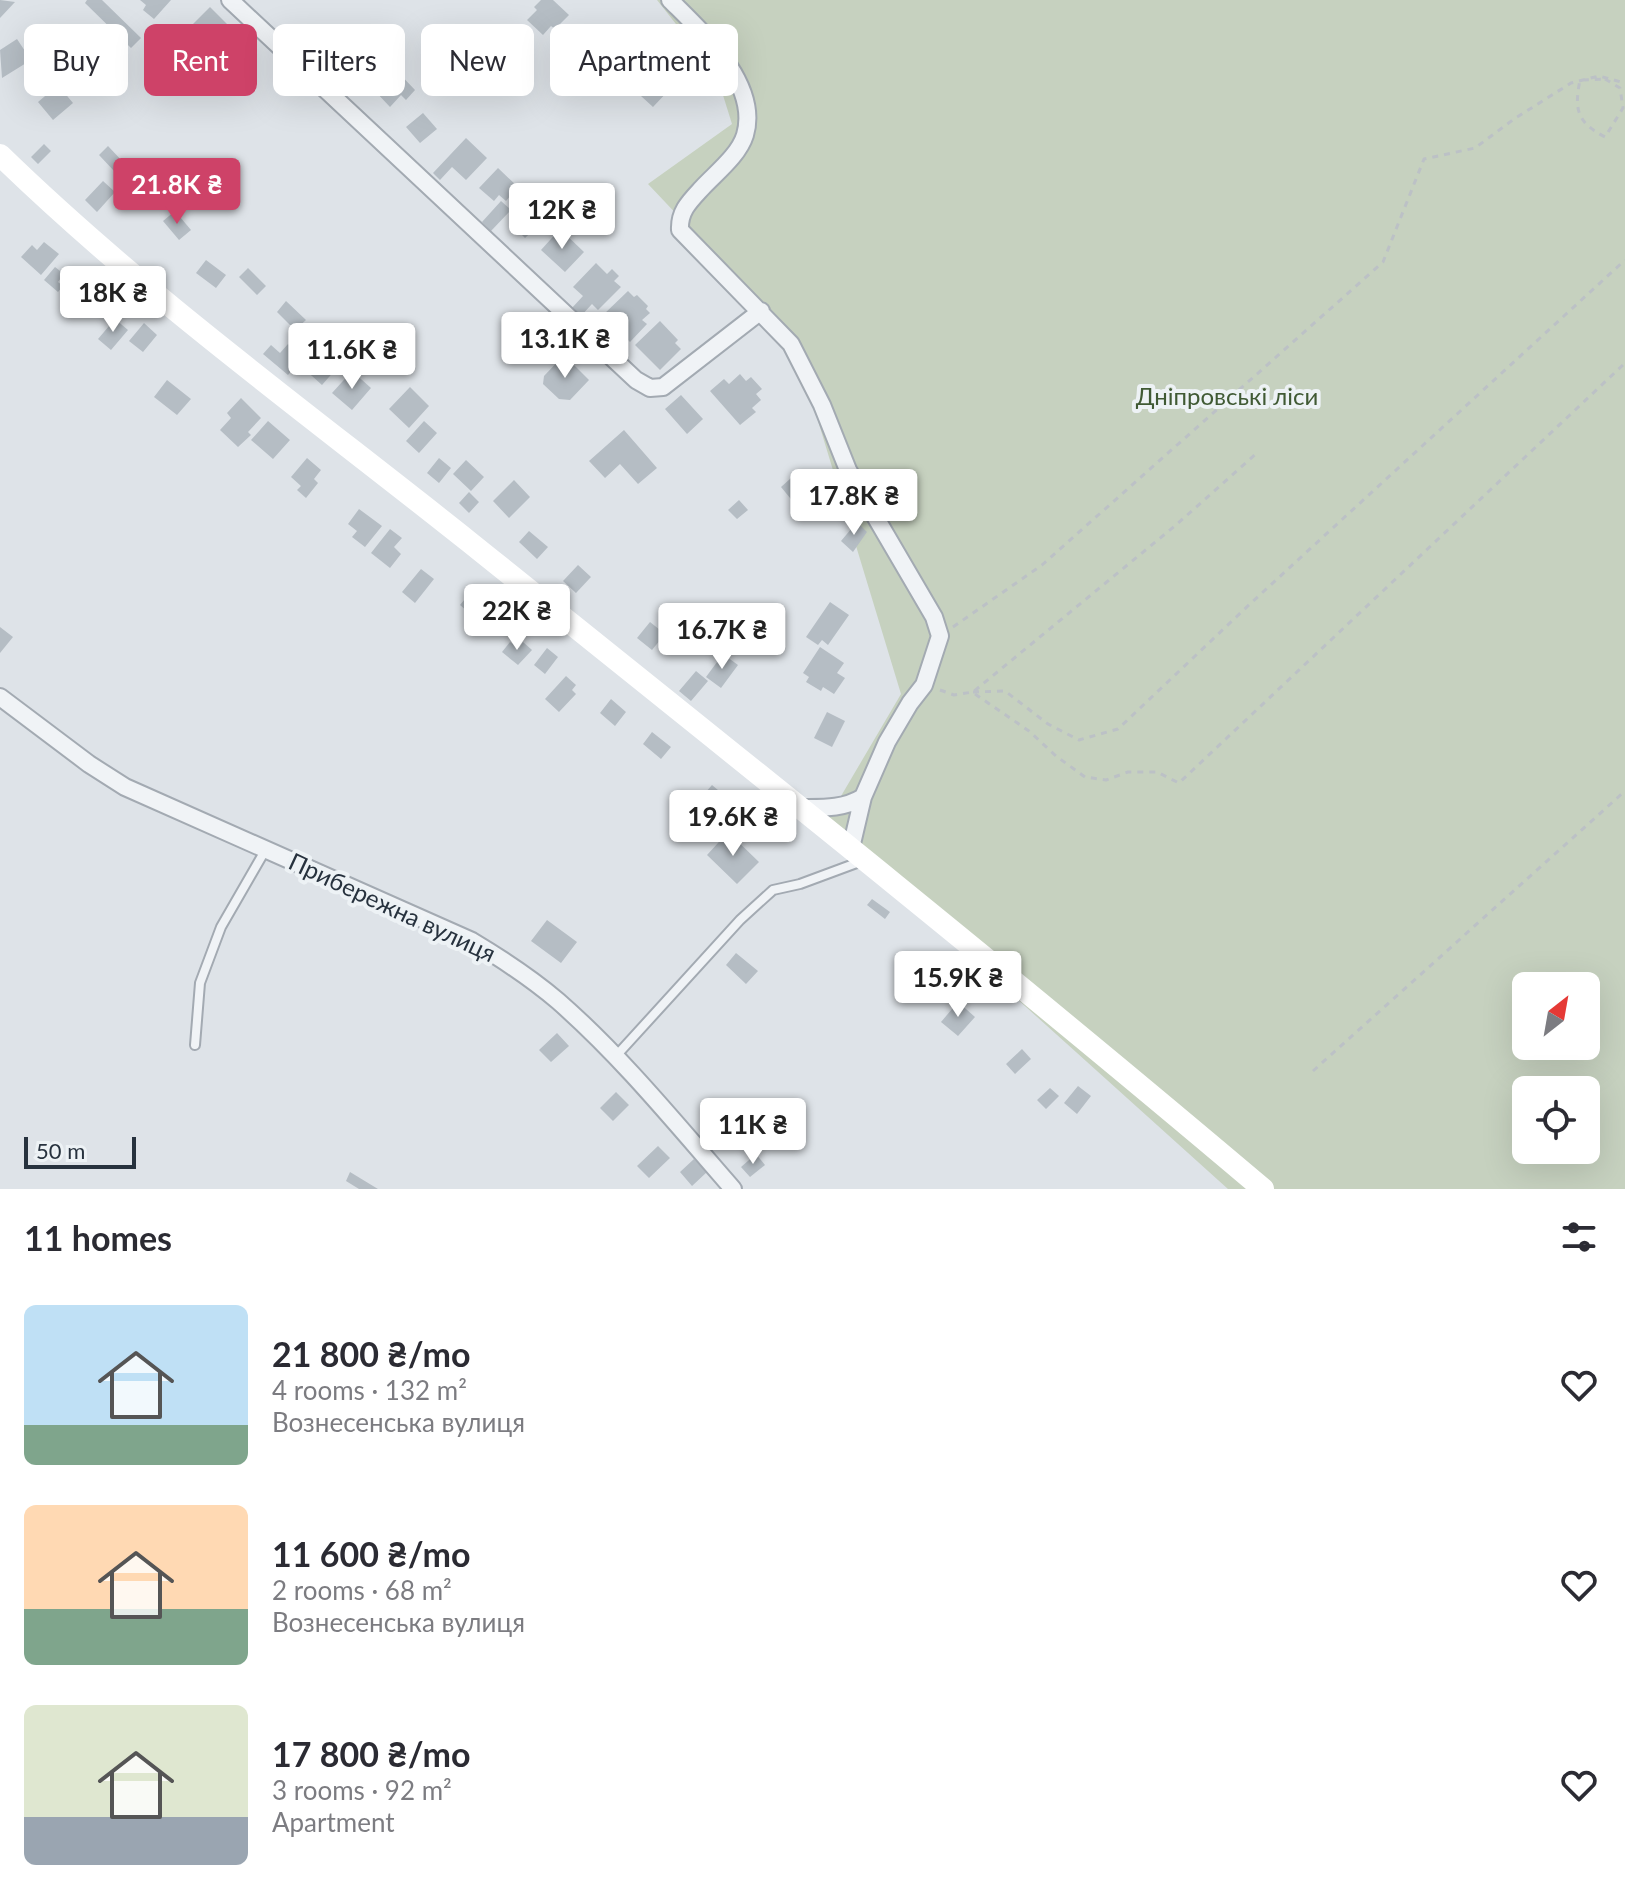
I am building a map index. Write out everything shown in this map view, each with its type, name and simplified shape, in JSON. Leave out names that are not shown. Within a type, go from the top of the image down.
[{"type":"main road","points":[[0,155],[108,256],[166,304],[411,495],[802,808],[1112,1060],[1263,1189]]},
{"type":"street","points":[[230,0],[636,380],[650,388],[663,387],[761,311]]},
{"type":"street","points":[[670,0],[714,45],[733,72],[743,96],[747,118],[745,136],[738,148],[687,205],[680,217],[680,230],[791,344],[822,405],[848,470],[934,617],[940,636],[924,685],[887,742],[863,797],[858,854]]},
{"type":"street","name":"Прибережна вулиця","points":[[0,697],[125,787],[472,941],[513,967],[557,1000],[616,1056],[733,1189]]},
{"type":"street","points":[[802,808],[834,808],[850,805],[863,797]]},
{"type":"lane","points":[[195,1045],[200,983],[221,927],[266,849]]},
{"type":"lane","points":[[616,1056],[740,920],[773,890],[800,884],[858,854]]},
{"type":"path","points":[[940,636],[1042,565],[1383,262],[1424,159],[1475,148],[1571,83],[1580,80],[1599,76],[1620,88],[1623,108],[1605,137],[1588,128],[1575,105],[1580,80]]},
{"type":"path","points":[[1605,79],[1625,83]]},
{"type":"path","points":[[924,685],[954,695],[1005,691],[1048,724],[1079,740],[1118,729],[1625,260]]},
{"type":"path","points":[[973,692],[1029,731],[1085,777],[1106,780],[1128,772],[1157,772],[1179,783],[1625,363]]},
{"type":"path","points":[[973,692],[1176,525],[1258,452]]},
{"type":"path","points":[[1313,1071],[1625,791]]},
{"type":"green space","name":"Дніпровські ліси","points":[[657,0],[1625,0],[1625,1189],[1228,1189],[824,825],[901,694],[798,355],[770,313],[648,184],[732,124],[723,96],[738,96],[738,24],[676,24]]},
{"type":"building","points":[[0,0],[15,2],[0,18]]},
{"type":"building","points":[[87,0],[102,0],[127,24],[106,24],[85,3]]},
{"type":"building","points":[[140,0],[171,0],[154,19],[143,10],[146,5]]},
{"type":"building","points":[[541,0],[553,0],[569,15],[560,24],[550,24],[543,35],[527,20],[537,10],[534,7]]},
{"type":"building","points":[[210,7],[227,24],[193,24]]},
{"type":"building","points":[[128,25],[141,38],[131,48],[128,45]]},
{"type":"building","points":[[17,39],[24,50],[24,64],[2,78],[0,50]]},
{"type":"building","points":[[405,80],[415,90],[406,100],[402,96],[405,96]]},
{"type":"building","points":[[45,96],[67,96],[73,103],[53,120],[38,102]]},
{"type":"building","points":[[380,96],[400,96],[390,107]]},
{"type":"building","points":[[641,96],[663,96],[653,107]]},
{"type":"building","points":[[423,113],[437,129],[420,143],[406,127]]},
{"type":"building","points":[[466,138],[487,158],[466,180],[452,167],[440,180],[433,173]]},
{"type":"building","points":[[44,144],[51,151],[38,164],[31,157]]},
{"type":"building","points":[[108,146],[124,163],[115,172],[99,155]]},
{"type":"building","points":[[498,168],[518,187],[506,201],[499,195],[494,201],[479,188]]},
{"type":"building","points":[[103,181],[115,192],[97,212],[85,200]]},
{"type":"building","points":[[501,201],[511,210],[491,231],[482,222]]},
{"type":"building","points":[[527,204],[543,221],[525,238],[509,222]]},
{"type":"building","points":[[175,211],[191,230],[179,240],[163,221]]},
{"type":"building","points":[[560,229],[584,252],[565,272],[541,250]]},
{"type":"building","points":[[44,242],[59,254],[41,275],[21,257],[32,245],[37,250]]},
{"type":"building","points":[[206,260],[226,275],[216,288],[196,273]]},
{"type":"building","points":[[596,263],[607,274],[612,269],[619,276],[614,281],[621,287],[598,310],[592,304],[580,317],[571,309],[583,296],[573,287]]},
{"type":"building","points":[[55,267],[64,274],[58,282],[63,286],[58,292],[44,280]]},
{"type":"building","points":[[248,268],[266,286],[257,295],[239,277]]},
{"type":"building","points":[[628,291],[648,306],[646,309],[650,313],[642,320],[647,324],[630,342],[603,315]]},
{"type":"building","points":[[286,301],[306,320],[295,330],[277,312]]},
{"type":"building","points":[[115,319],[128,330],[111,350],[98,339]]},
{"type":"building","points":[[660,321],[678,340],[675,343],[681,349],[660,370],[635,345]]},
{"type":"building","points":[[144,323],[157,335],[143,352],[129,341]]},
{"type":"building","points":[[322,331],[341,348],[330,360],[311,344]]},
{"type":"building","points":[[303,339],[312,347],[288,375],[263,354],[271,345],[280,353],[288,344],[294,349]]},
{"type":"building","points":[[316,351],[336,369],[322,385],[302,367]]},
{"type":"building","points":[[564,355],[589,380],[570,400],[559,399],[543,384],[544,376]]},
{"type":"building","points":[[352,371],[371,388],[352,410],[332,393]]},
{"type":"building","points":[[740,374],[746,381],[751,377],[762,389],[756,394],[761,400],[752,408],[756,412],[740,425],[710,391],[724,379],[729,384]]},
{"type":"building","points":[[167,380],[191,399],[177,415],[154,397]]},
{"type":"building","points":[[410,387],[429,406],[409,428],[389,409]]},
{"type":"building","points":[[681,395],[703,419],[687,434],[665,409]]},
{"type":"building","points":[[241,398],[261,418],[248,432],[251,435],[238,447],[220,430],[231,418],[227,413]]},
{"type":"building","points":[[268,421],[290,440],[273,459],[251,440]]},
{"type":"building","points":[[424,421],[437,433],[419,453],[406,441]]},
{"type":"building","points":[[624,430],[657,468],[638,484],[620,464],[605,478],[589,461]]},
{"type":"building","points":[[307,458],[321,470],[314,479],[318,483],[306,498],[297,490],[301,486],[291,477]]},
{"type":"building","points":[[439,458],[451,468],[439,483],[427,473]]},
{"type":"building","points":[[466,460],[484,477],[471,491],[453,474]]},
{"type":"building","points":[[800,470],[819,493],[807,505],[801,499],[795,504],[781,487]]},
{"type":"building","points":[[514,480],[530,497],[509,518],[493,501]]},
{"type":"building","points":[[469,492],[479,502],[469,513],[459,503]]},
{"type":"building","points":[[739,500],[748,510],[737,519],[728,510]]},
{"type":"building","points":[[359,509],[382,526],[365,547],[352,537],[357,531],[348,524]]},
{"type":"building","points":[[857,522],[867,532],[853,552],[841,541]]},
{"type":"building","points":[[390,529],[402,538],[394,547],[401,554],[390,568],[371,553]]},
{"type":"building","points":[[529,531],[548,547],[537,559],[519,542]]},
{"type":"building","points":[[578,565],[591,577],[576,593],[563,581]]},
{"type":"building","points":[[421,569],[434,579],[415,603],[402,592]]},
{"type":"building","points":[[474,588],[490,601],[475,618],[460,605]]},
{"type":"building","points":[[830,602],[849,615],[828,645],[822,640],[818,645],[806,637]]},
{"type":"building","points":[[650,622],[665,634],[652,650],[637,638]]},
{"type":"building","points":[[0,627],[13,637],[0,653]]},
{"type":"building","points":[[510,642],[519,648],[523,642],[532,650],[518,665],[502,652]]},
{"type":"building","points":[[820,647],[844,663],[837,673],[845,678],[834,694],[806,682],[809,677],[803,673]]},
{"type":"building","points":[[547,648],[558,657],[545,674],[534,665]]},
{"type":"building","points":[[723,654],[738,665],[721,688],[706,677]]},
{"type":"building","points":[[696,671],[708,681],[691,701],[679,691]]},
{"type":"building","points":[[566,676],[576,685],[572,690],[576,694],[559,712],[545,699]]},
{"type":"building","points":[[611,699],[626,712],[615,726],[600,713]]},
{"type":"building","points":[[827,712],[845,721],[832,747],[814,738]]},
{"type":"building","points":[[652,732],[671,747],[661,759],[643,744]]},
{"type":"building","points":[[712,785],[725,796],[712,812],[698,801]]},
{"type":"building","points":[[728,832],[759,862],[737,884],[707,855]]},
{"type":"building","points":[[872,899],[890,912],[885,919],[867,905]]},
{"type":"building","points":[[547,920],[577,942],[561,963],[531,941]]},
{"type":"building","points":[[736,953],[758,971],[746,984],[726,965]]},
{"type":"building","points":[[958,1002],[975,1017],[958,1036],[941,1022]]},
{"type":"building","points":[[557,1033],[569,1046],[551,1062],[539,1050]]},
{"type":"building","points":[[1022,1049],[1031,1059],[1015,1074],[1006,1064]]},
{"type":"building","points":[[1078,1086],[1091,1096],[1077,1114],[1064,1103]]},
{"type":"building","points":[[1050,1088],[1059,1096],[1046,1109],[1037,1100]]},
{"type":"building","points":[[616,1092],[629,1105],[613,1121],[600,1108]]},
{"type":"building","points":[[740,1117],[753,1134],[743,1142],[739,1137],[726,1146],[717,1134]]},
{"type":"building","points":[[658,1146],[670,1158],[649,1178],[637,1166]]},
{"type":"building","points":[[756,1154],[765,1165],[750,1177],[741,1167]]},
{"type":"building","points":[[694,1159],[707,1172],[692,1186],[680,1172]]},
{"type":"building","points":[[350,1172],[378,1189],[359,1189],[346,1181]]}]
